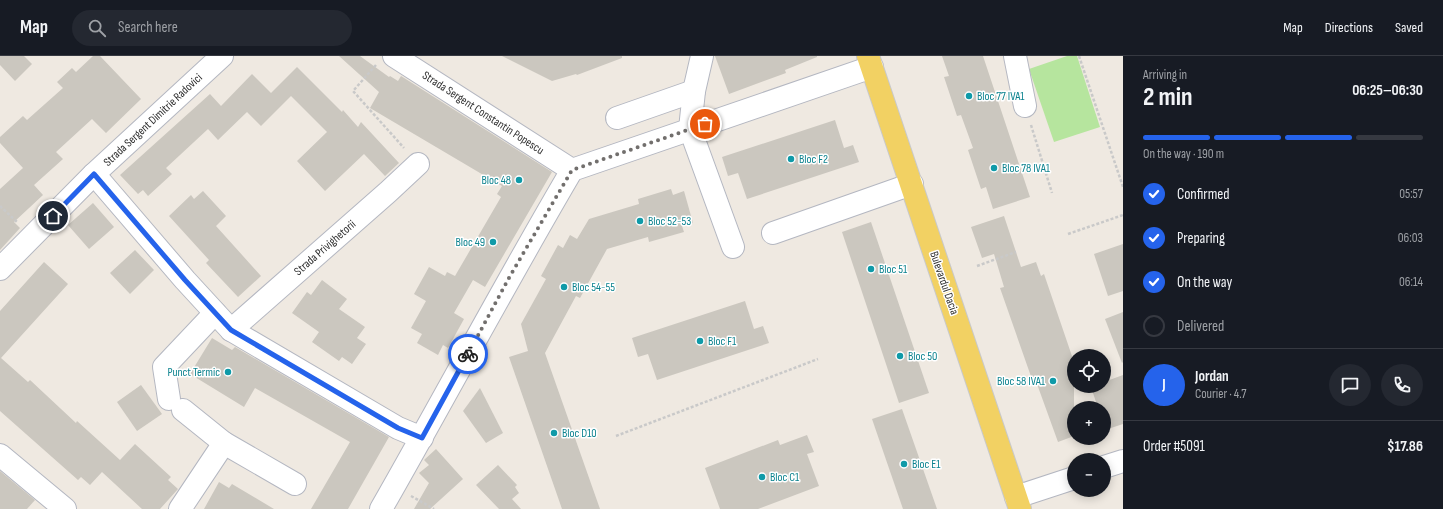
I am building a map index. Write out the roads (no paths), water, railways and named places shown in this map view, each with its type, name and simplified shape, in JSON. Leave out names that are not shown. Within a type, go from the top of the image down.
[{"type":"main road","name":"Bulevardul Dacia","points":[[870,62],[1018,503]]},
{"type":"street","name":"Strada Sergent Dimitrie Radovici","points":[[0,269],[94,174],[222,56]]},
{"type":"street","points":[[702,56],[694,91],[690,129],[733,247]]},
{"type":"street","points":[[1015,56],[1025,106]]},
{"type":"street","name":"Strada Sergent Constantin Popescu","points":[[386,59],[572,170]]},
{"type":"street","points":[[381,509],[422,438],[510,276],[572,170],[690,129],[870,62]]},
{"type":"street","points":[[616,118],[694,91]]},
{"type":"street","name":"Strada Privighetorii","points":[[231,330],[418,164]]},
{"type":"street","points":[[94,174],[185,280],[231,330],[398,428],[422,438]]},
{"type":"street","points":[[773,233],[912,184]]},
{"type":"street","points":[[215,313],[164,367],[176,405],[224,443],[295,484]]},
{"type":"street","points":[[180,509],[224,443]]},
{"type":"street","points":[[0,455],[65,509]]},
{"type":"street","points":[[1111,465],[1123,461]]},
{"type":"street","points":[[1018,503],[1067,481]]},
{"type":"place","name":"Bloc 77 IVA1","points":[[969,96]]},
{"type":"place","name":"Bloc F2","points":[[791,159]]},
{"type":"place","name":"Bloc 78 IVA1","points":[[994,168]]},
{"type":"place","name":"Bloc 48","points":[[519,180]]},
{"type":"place","name":"Bloc 52-53","points":[[640,221]]},
{"type":"place","name":"Bloc 49","points":[[493,242]]},
{"type":"place","name":"Bloc 51","points":[[871,269]]},
{"type":"place","name":"Bloc 54-55","points":[[564,287]]},
{"type":"place","name":"Bloc F1","points":[[700,341]]},
{"type":"place","name":"Bloc 50","points":[[900,356]]},
{"type":"place","name":"Punct Termic","points":[[228,372]]},
{"type":"place","name":"Bloc 58 IVA1","points":[[1053,381]]},
{"type":"place","name":"Bloc D10","points":[[554,433]]},
{"type":"place","name":"Bloc E1","points":[[904,464]]},
{"type":"place","name":"Bloc C1","points":[[762,477]]}]
